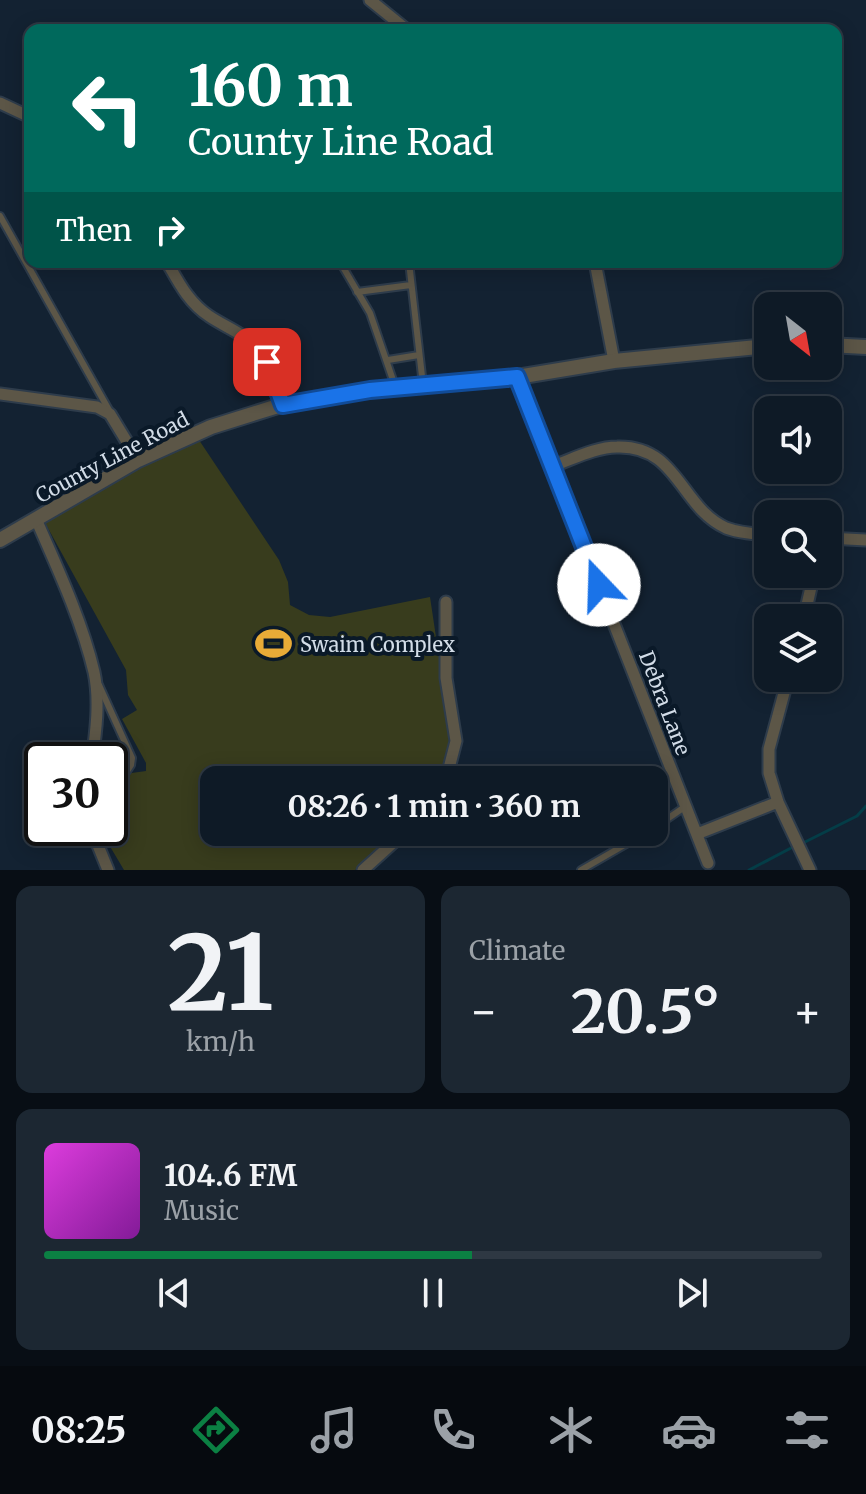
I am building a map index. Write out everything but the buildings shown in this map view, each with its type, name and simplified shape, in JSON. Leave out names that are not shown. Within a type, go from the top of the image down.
[{"type":"street","points":[[370,0],[400,24]]},
{"type":"street","points":[[0,103],[24,114]]},
{"type":"street","points":[[171,268],[192,302],[255,346],[267,362],[283,405]]},
{"type":"street","points":[[596,268],[614,361]]},
{"type":"street","points":[[842,346],[866,347]]},
{"type":"street","name":"County Line Road","points":[[0,540],[138,460],[211,427],[283,405],[395,387],[517,377],[614,361],[754,347]]},
{"type":"street","name":"Debra Lane","points":[[517,377],[708,863]]},
{"type":"street","points":[[0,394],[97,407],[110,414],[138,460]]},
{"type":"street","points":[[553,466],[604,448],[619,446],[639,450],[668,466],[692,501],[715,521],[739,532],[754,534]]},
{"type":"street","points":[[36,519],[63,580],[94,673],[97,725],[95,742]]},
{"type":"street","points":[[842,539],[866,540]]},
{"type":"street","points":[[446,602],[446,678],[456,741],[450,766]]},
{"type":"street","points":[[784,692],[769,749],[769,773],[778,802],[810,870]]},
{"type":"street","points":[[697,834],[778,802]]},
{"type":"street","points":[[98,846],[108,870]]},
{"type":"street","points":[[363,870],[390,846]]},
{"type":"lane","points":[[0,216],[24,259]]},
{"type":"lane","points":[[29,268],[110,414]]},
{"type":"lane","points":[[343,268],[370,313],[395,387]]},
{"type":"lane","points":[[410,268],[423,385]]},
{"type":"lane","points":[[357,292],[411,285]]},
{"type":"lane","points":[[388,360],[419,355]]},
{"type":"lane","points":[[94,673],[125,742]]},
{"type":"lane","points":[[128,749],[132,758],[128,771]]},
{"type":"lane","points":[[668,818],[686,806]]},
{"type":"lane","points":[[581,870],[623,846]]},
{"type":"green space","name":"Swaim Complex","points":[[197,437],[279,560],[288,582],[290,605],[309,615],[330,617],[430,597],[452,744],[447,766],[200,766],[200,846],[383,846],[355,870],[124,870],[110,846],[128,846],[128,774],[146,771],[146,763],[122,719],[137,710],[128,695],[126,670],[44,521]]},
{"type":"waterway","points":[[805,842],[857,816],[866,806]]},
{"type":"waterway","points":[[749,870],[791,848]]},
{"type":"place","name":"Swaim Complex","points":[[274,644]]},
{"type":"route","points":[[267,362],[283,405],[370,390],[517,377],[599,585]]}]
